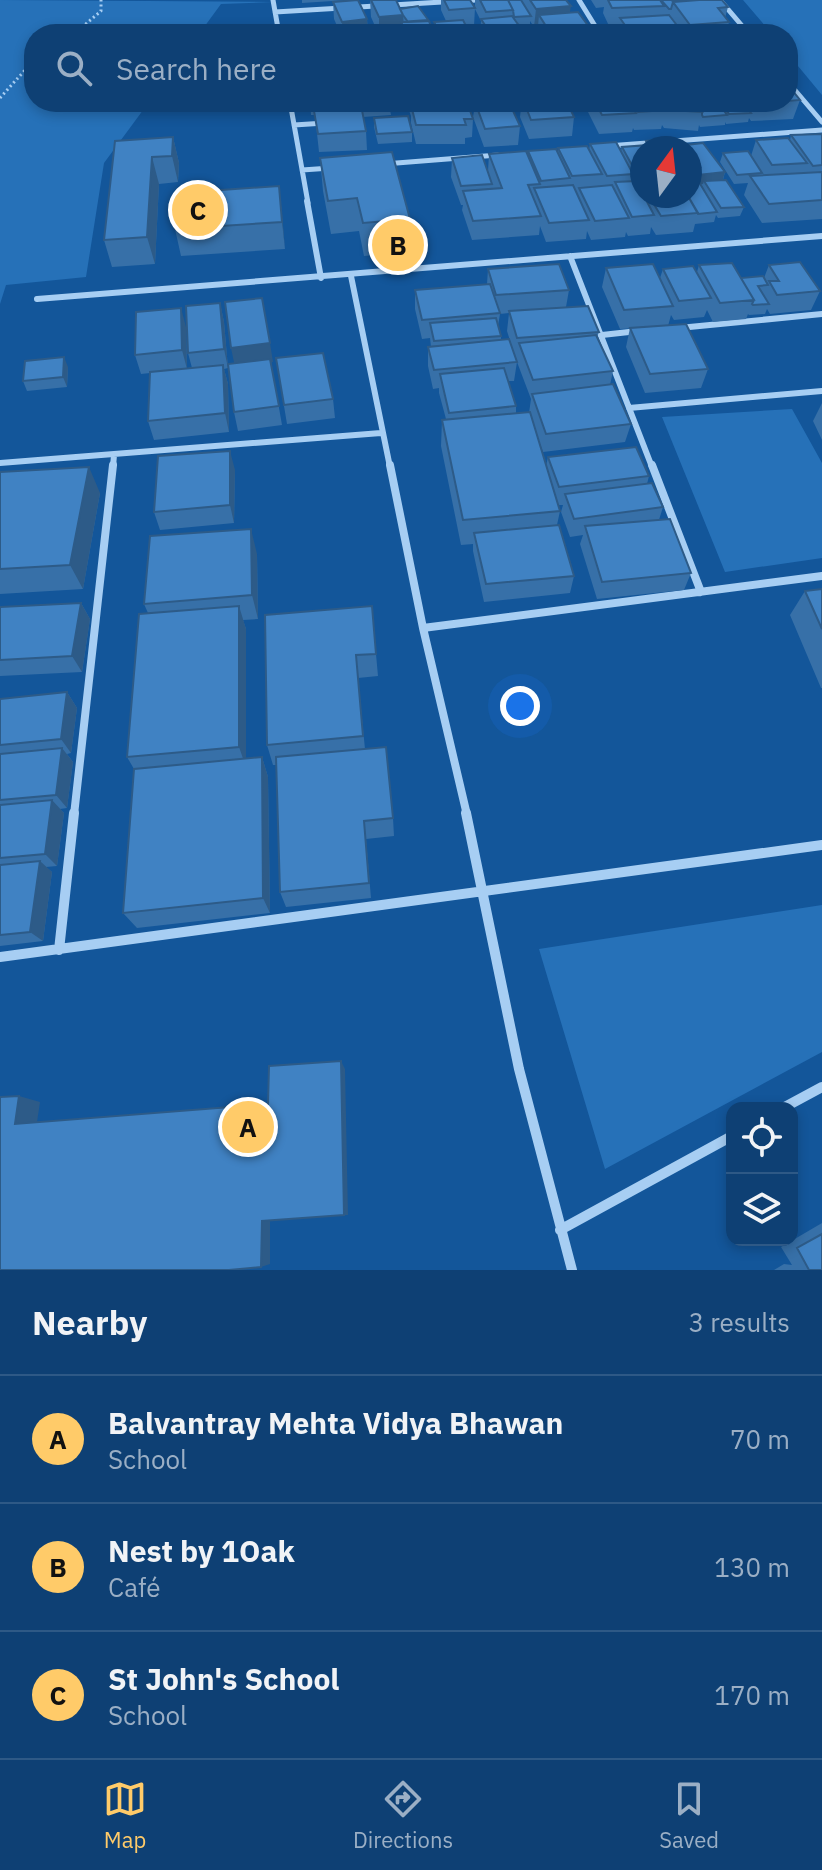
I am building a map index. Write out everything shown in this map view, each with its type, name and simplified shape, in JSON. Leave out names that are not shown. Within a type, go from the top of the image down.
[{"type":"street","points":[[273,0],[277,24]]},
{"type":"street","points":[[275,12],[362,3],[476,0]]},
{"type":"street","points":[[579,0],[594,24]]},
{"type":"street","points":[[720,0],[740,24]]},
{"type":"street","points":[[798,93],[822,122]]},
{"type":"street","points":[[292,112],[321,278]]},
{"type":"street","points":[[294,125],[341,122]]},
{"type":"street","points":[[601,147],[822,130]]},
{"type":"street","points":[[381,164],[507,154]]},
{"type":"street","points":[[302,170],[334,167]]},
{"type":"street","points":[[37,299],[822,236]]},
{"type":"street","points":[[570,256],[701,592]]},
{"type":"street","points":[[351,276],[423,628],[485,893],[519,1069],[572,1270]]},
{"type":"street","points":[[665,329],[822,314]]},
{"type":"street","points":[[602,335],[649,330]]},
{"type":"street","points":[[629,408],[822,391]]},
{"type":"street","points":[[0,463],[381,433]]},
{"type":"street","points":[[59,950],[114,455]]},
{"type":"street","points":[[423,628],[822,576]]},
{"type":"street","points":[[0,957],[822,845]]},
{"type":"street","points":[[794,1102],[822,1087]]},
{"type":"street","points":[[560,1230],[726,1139]]},
{"type":"path","points":[[86,24],[101,11],[101,0]]},
{"type":"path","points":[[0,98],[17,80],[24,67]]},
{"type":"shaded area","points":[[0,0],[274,2],[221,4],[206,24],[24,24],[24,112],[142,112],[104,163],[86,277],[6,285],[0,304]]},
{"type":"shaded area","points":[[743,0],[822,0],[822,95],[798,66],[798,24],[763,24]]},
{"type":"shaded area","points":[[792,409],[822,463],[822,558],[725,572],[662,417]]},
{"type":"shaded area","points":[[822,905],[822,1052],[605,1169],[539,949]]},
{"type":"building","points":[[358,0],[367,19],[342,22],[333,2]]},
{"type":"building","points":[[371,0],[396,0],[403,15],[379,17]]},
{"type":"building","points":[[444,0],[470,0],[475,8],[449,10]]},
{"type":"building","points":[[480,0],[508,0],[513,10],[486,12]]},
{"type":"building","points":[[508,0],[521,0],[531,16],[514,17]]},
{"type":"building","points":[[530,0],[566,0],[571,6],[536,9]]},
{"type":"building","points":[[608,0],[660,0],[664,6],[612,8]]},
{"type":"building","points":[[661,0],[699,0],[673,2],[669,9]]},
{"type":"building","points":[[722,0],[728,7],[718,8],[729,22],[689,24],[673,2]]},
{"type":"building","points":[[418,6],[429,21],[408,22],[400,9]]},
{"type":"building","points":[[578,12],[587,24],[545,24],[539,15]]},
{"type":"building","points":[[669,15],[676,24],[624,24],[620,18]]},
{"type":"building","points":[[512,16],[518,24],[484,24],[481,19]]},
{"type":"building","points":[[428,20],[430,24],[402,24]]},
{"type":"building","points":[[463,20],[465,24],[435,24]]},
{"type":"building","points":[[314,112],[362,112],[366,131],[318,134]]},
{"type":"building","points":[[413,112],[471,112],[473,119],[464,119],[466,125],[416,125]]},
{"type":"building","points":[[479,112],[514,112],[520,126],[485,129]]},
{"type":"building","points":[[528,112],[572,112],[574,117],[531,120]]},
{"type":"building","points":[[600,112],[636,113],[602,115]]},
{"type":"building","points":[[702,112],[725,112],[727,115],[703,117]]},
{"type":"building","points":[[408,116],[412,132],[377,134],[374,118]]},
{"type":"building","points":[[822,134],[822,165],[813,166],[791,135]]},
{"type":"building","points":[[173,137],[172,156],[152,157],[147,237],[104,240],[115,141]]},
{"type":"building","points":[[788,138],[807,163],[772,165],[756,140]]},
{"type":"building","points":[[616,142],[630,174],[607,176],[590,144]]},
{"type":"building","points":[[703,143],[725,172],[702,175]]},
{"type":"building","points":[[587,146],[602,174],[572,176],[558,148]]},
{"type":"building","points":[[630,146],[630,162],[622,147]]},
{"type":"building","points":[[556,149],[570,178],[541,181],[528,151]]},
{"type":"building","points":[[526,151],[540,184],[528,185],[541,216],[473,221],[463,191],[502,188],[489,154]]},
{"type":"building","points":[[748,151],[762,173],[737,175],[723,153]]},
{"type":"building","points":[[392,152],[410,219],[363,223],[357,198],[328,201],[320,158]]},
{"type":"building","points":[[482,155],[492,184],[461,186],[452,158]]},
{"type":"building","points":[[822,172],[822,200],[769,204],[750,176]]},
{"type":"building","points":[[726,180],[744,207],[721,208],[704,181]]},
{"type":"building","points":[[630,181],[630,208],[650,208],[654,215],[632,217],[615,182]]},
{"type":"building","points":[[573,185],[589,220],[549,223],[534,188]]},
{"type":"building","points":[[612,185],[629,218],[595,221],[579,188]]},
{"type":"building","points":[[279,186],[282,222],[175,229],[176,206],[193,205],[193,192]]},
{"type":"building","points":[[702,187],[717,212],[698,214],[695,208],[702,208]]},
{"type":"building","points":[[656,208],[695,208],[698,213],[661,216]]},
{"type":"building","points":[[800,262],[820,291],[777,295],[769,281],[779,281],[769,265]]},
{"type":"building","points":[[732,263],[754,300],[720,303],[699,265]]},
{"type":"building","points":[[559,264],[569,290],[496,295],[488,269]]},
{"type":"building","points":[[653,264],[673,306],[624,310],[606,268]]},
{"type":"building","points":[[693,266],[711,298],[679,301],[663,269]]},
{"type":"building","points":[[763,276],[768,285],[758,286],[769,304],[753,305],[754,300],[741,278]]},
{"type":"building","points":[[490,284],[500,313],[422,320],[415,290]]},
{"type":"building","points":[[262,298],[270,343],[231,348],[225,302]]},
{"type":"building","points":[[220,303],[224,349],[188,353],[186,306]]},
{"type":"building","points":[[588,306],[599,332],[517,338],[509,311]]},
{"type":"building","points":[[181,308],[182,350],[135,355],[136,312]]},
{"type":"building","points":[[496,318],[501,336],[434,341],[430,323]]},
{"type":"building","points":[[686,324],[708,369],[650,374],[630,328]]},
{"type":"building","points":[[596,335],[613,371],[533,380],[519,343]]},
{"type":"building","points":[[509,339],[517,362],[434,370],[428,347]]},
{"type":"building","points":[[323,353],[333,399],[284,405],[276,358]]},
{"type":"building","points":[[64,357],[63,377],[23,381],[25,361]]},
{"type":"building","points":[[270,359],[279,406],[234,412],[228,364]]},
{"type":"building","points":[[223,365],[225,413],[148,421],[150,372]]},
{"type":"building","points":[[504,368],[516,406],[449,413],[440,374]]},
{"type":"building","points":[[613,384],[631,424],[546,434],[532,394]]},
{"type":"building","points":[[530,412],[560,511],[463,520],[442,420]]},
{"type":"building","points":[[636,447],[649,476],[559,487],[548,457]]},
{"type":"building","points":[[230,451],[230,505],[154,512],[158,456]]},
{"type":"building","points":[[89,467],[70,565],[0,569],[0,472]]},
{"type":"building","points":[[652,483],[663,507],[574,519],[565,494]]},
{"type":"building","points":[[670,519],[691,573],[602,582],[585,526]]},
{"type":"building","points":[[559,525],[574,576],[486,584],[474,533]]},
{"type":"building","points":[[251,529],[252,595],[144,604],[150,536]]},
{"type":"building","points":[[822,589],[822,629],[805,591]]},
{"type":"building","points":[[81,603],[72,656],[0,660],[0,607]]},
{"type":"building","points":[[239,606],[239,747],[127,757],[139,614]]},
{"type":"building","points":[[372,606],[376,654],[356,655],[363,736],[267,745],[265,615]]},
{"type":"building","points":[[67,692],[61,739],[0,745],[0,699]]},
{"type":"building","points":[[386,747],[393,818],[364,821],[369,883],[280,892],[276,757]]},
{"type":"building","points":[[62,748],[56,795],[0,800],[0,754]]},
{"type":"building","points":[[262,757],[263,898],[123,913],[134,769]]},
{"type":"building","points":[[52,800],[45,854],[0,858],[0,805]]},
{"type":"building","points":[[40,861],[30,932],[0,935],[0,865]]},
{"type":"building","points":[[341,1061],[344,1215],[262,1221],[261,1267],[229,1270],[0,1270],[0,1097],[19,1096],[15,1124],[268,1104],[269,1066]]},
{"type":"building","points":[[822,1234],[822,1270],[809,1270],[797,1248]]},
{"type":"place","name":"St John's School","points":[[198,210]]},
{"type":"place","name":"Nest by 1Oak","points":[[398,245]]},
{"type":"place","name":"Balvantray Mehta Vidya Bhawan","points":[[248,1127]]}]
